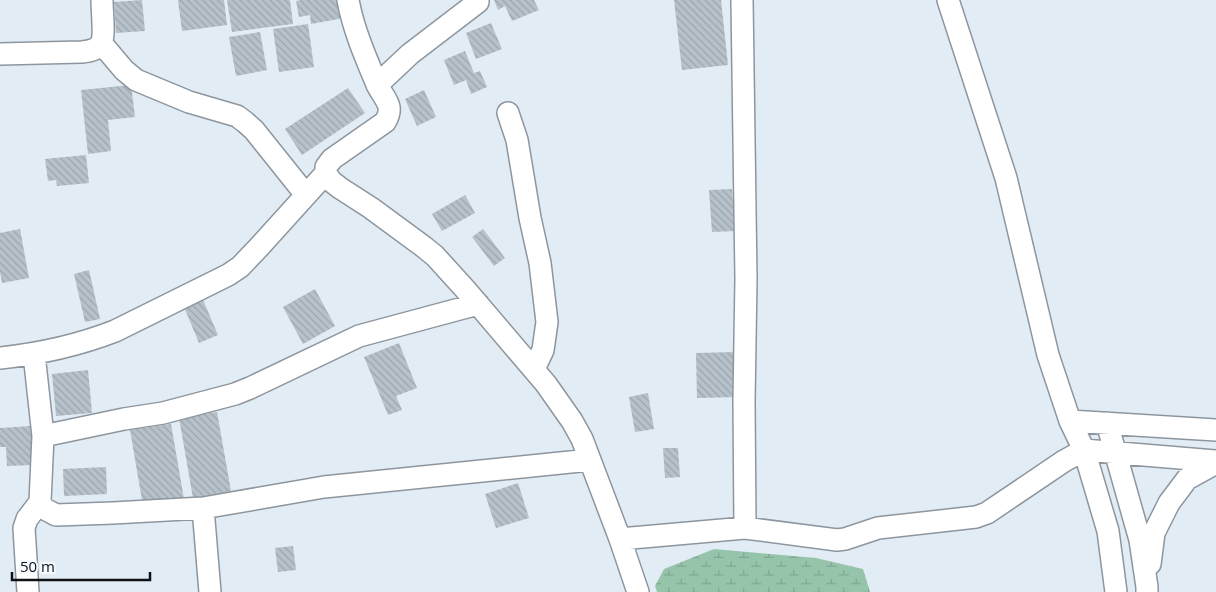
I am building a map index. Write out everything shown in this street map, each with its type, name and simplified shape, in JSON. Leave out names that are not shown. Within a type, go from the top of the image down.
[{"type":"street","points":[[0,54],[89,51],[96,49],[102,44],[104,37],[102,0]]},
{"type":"street","points":[[348,0],[351,16],[365,55],[389,109],[385,122],[332,159],[326,167],[326,174],[340,188],[372,208],[434,256],[534,368],[572,421],[582,439],[638,592]]},
{"type":"street","points":[[742,0],[746,279],[744,401],[745,528]]},
{"type":"street","points":[[948,0],[1006,178],[1048,355],[1070,421],[1084,450],[1108,531],[1116,592]]},
{"type":"street","points":[[377,85],[410,54],[478,2]]},
{"type":"street","points":[[102,44],[124,70],[136,80],[189,102],[237,116],[254,130],[306,195]]},
{"type":"street","points":[[508,113],[518,140],[530,218],[540,263],[547,322],[543,350],[534,368]]},
{"type":"street","points":[[0,358],[34,354],[100,337],[228,275],[240,268],[326,174]]},
{"type":"street","points":[[43,436],[163,413],[235,394],[359,336],[478,304]]},
{"type":"street","points":[[34,354],[43,436],[40,502],[43,508],[56,515],[203,508],[324,487],[590,460]]},
{"type":"street","points":[[1070,421],[1216,430]]},
{"type":"street","points":[[1107,422],[1140,540],[1147,590]]},
{"type":"street","points":[[620,539],[745,528],[837,540],[845,539],[878,528],[976,517],[987,513],[1064,461],[1084,450],[1216,462]]},
{"type":"street","points":[[1147,590],[1154,533],[1169,503],[1187,479],[1216,462]]},
{"type":"street","points":[[28,592],[24,528],[27,519],[40,502]]},
{"type":"street","points":[[203,508],[210,592]]},
{"type":"green space","points":[[714,549],[816,558],[863,569],[870,592],[657,592],[655,586],[664,569]]},
{"type":"building","points":[[142,0],[145,31],[116,33],[114,2]]},
{"type":"building","points":[[178,0],[224,0],[227,25],[182,31]]},
{"type":"building","points":[[227,0],[290,0],[293,24],[232,32]]},
{"type":"building","points":[[340,0],[344,18],[311,24],[310,15],[299,17],[296,1]]},
{"type":"building","points":[[494,0],[534,0],[539,10],[512,21],[505,6],[498,10]]},
{"type":"building","points":[[674,0],[721,0],[728,65],[682,70]]},
{"type":"building","points":[[491,23],[502,49],[476,59],[466,33]]},
{"type":"building","points":[[308,24],[314,67],[279,72],[273,29]]},
{"type":"building","points":[[260,32],[267,70],[236,76],[229,37]]},
{"type":"building","points":[[465,51],[474,73],[480,71],[487,87],[471,94],[466,80],[454,85],[444,60]]},
{"type":"building","points":[[131,85],[135,117],[108,120],[111,151],[88,154],[81,90]]},
{"type":"building","points":[[348,88],[365,113],[302,155],[285,129]]},
{"type":"building","points":[[424,90],[436,117],[417,126],[405,99]]},
{"type":"building","points":[[86,155],[89,183],[57,186],[56,180],[48,181],[45,159]]},
{"type":"building","points":[[732,189],[735,231],[712,232],[709,190]]},
{"type":"building","points":[[465,195],[475,213],[442,231],[432,214]]},
{"type":"building","points":[[20,229],[29,278],[2,283],[0,272],[0,233]]},
{"type":"building","points":[[483,229],[505,258],[494,266],[472,237]]},
{"type":"building","points":[[89,270],[100,319],[85,322],[74,274]]},
{"type":"building","points":[[315,289],[335,326],[303,344],[283,307]]},
{"type":"building","points":[[203,300],[218,335],[199,343],[184,307]]},
{"type":"building","points":[[399,343],[417,388],[396,396],[402,410],[388,415],[364,357]]},
{"type":"building","points":[[737,352],[739,397],[697,398],[696,353]]},
{"type":"building","points":[[88,370],[92,413],[56,416],[52,374]]},
{"type":"building","points":[[648,393],[654,429],[635,432],[629,397]]},
{"type":"building","points":[[217,412],[231,491],[193,498],[179,418]]},
{"type":"building","points":[[171,424],[184,499],[143,506],[130,430]]},
{"type":"building","points":[[31,426],[33,465],[7,466],[6,447],[0,447],[0,428]]},
{"type":"building","points":[[663,448],[678,448],[680,477],[665,478]]},
{"type":"building","points":[[106,467],[107,494],[64,496],[63,469]]},
{"type":"building","points":[[518,483],[529,518],[496,528],[485,494]]},
{"type":"building","points":[[293,546],[296,570],[278,572],[275,548]]}]
